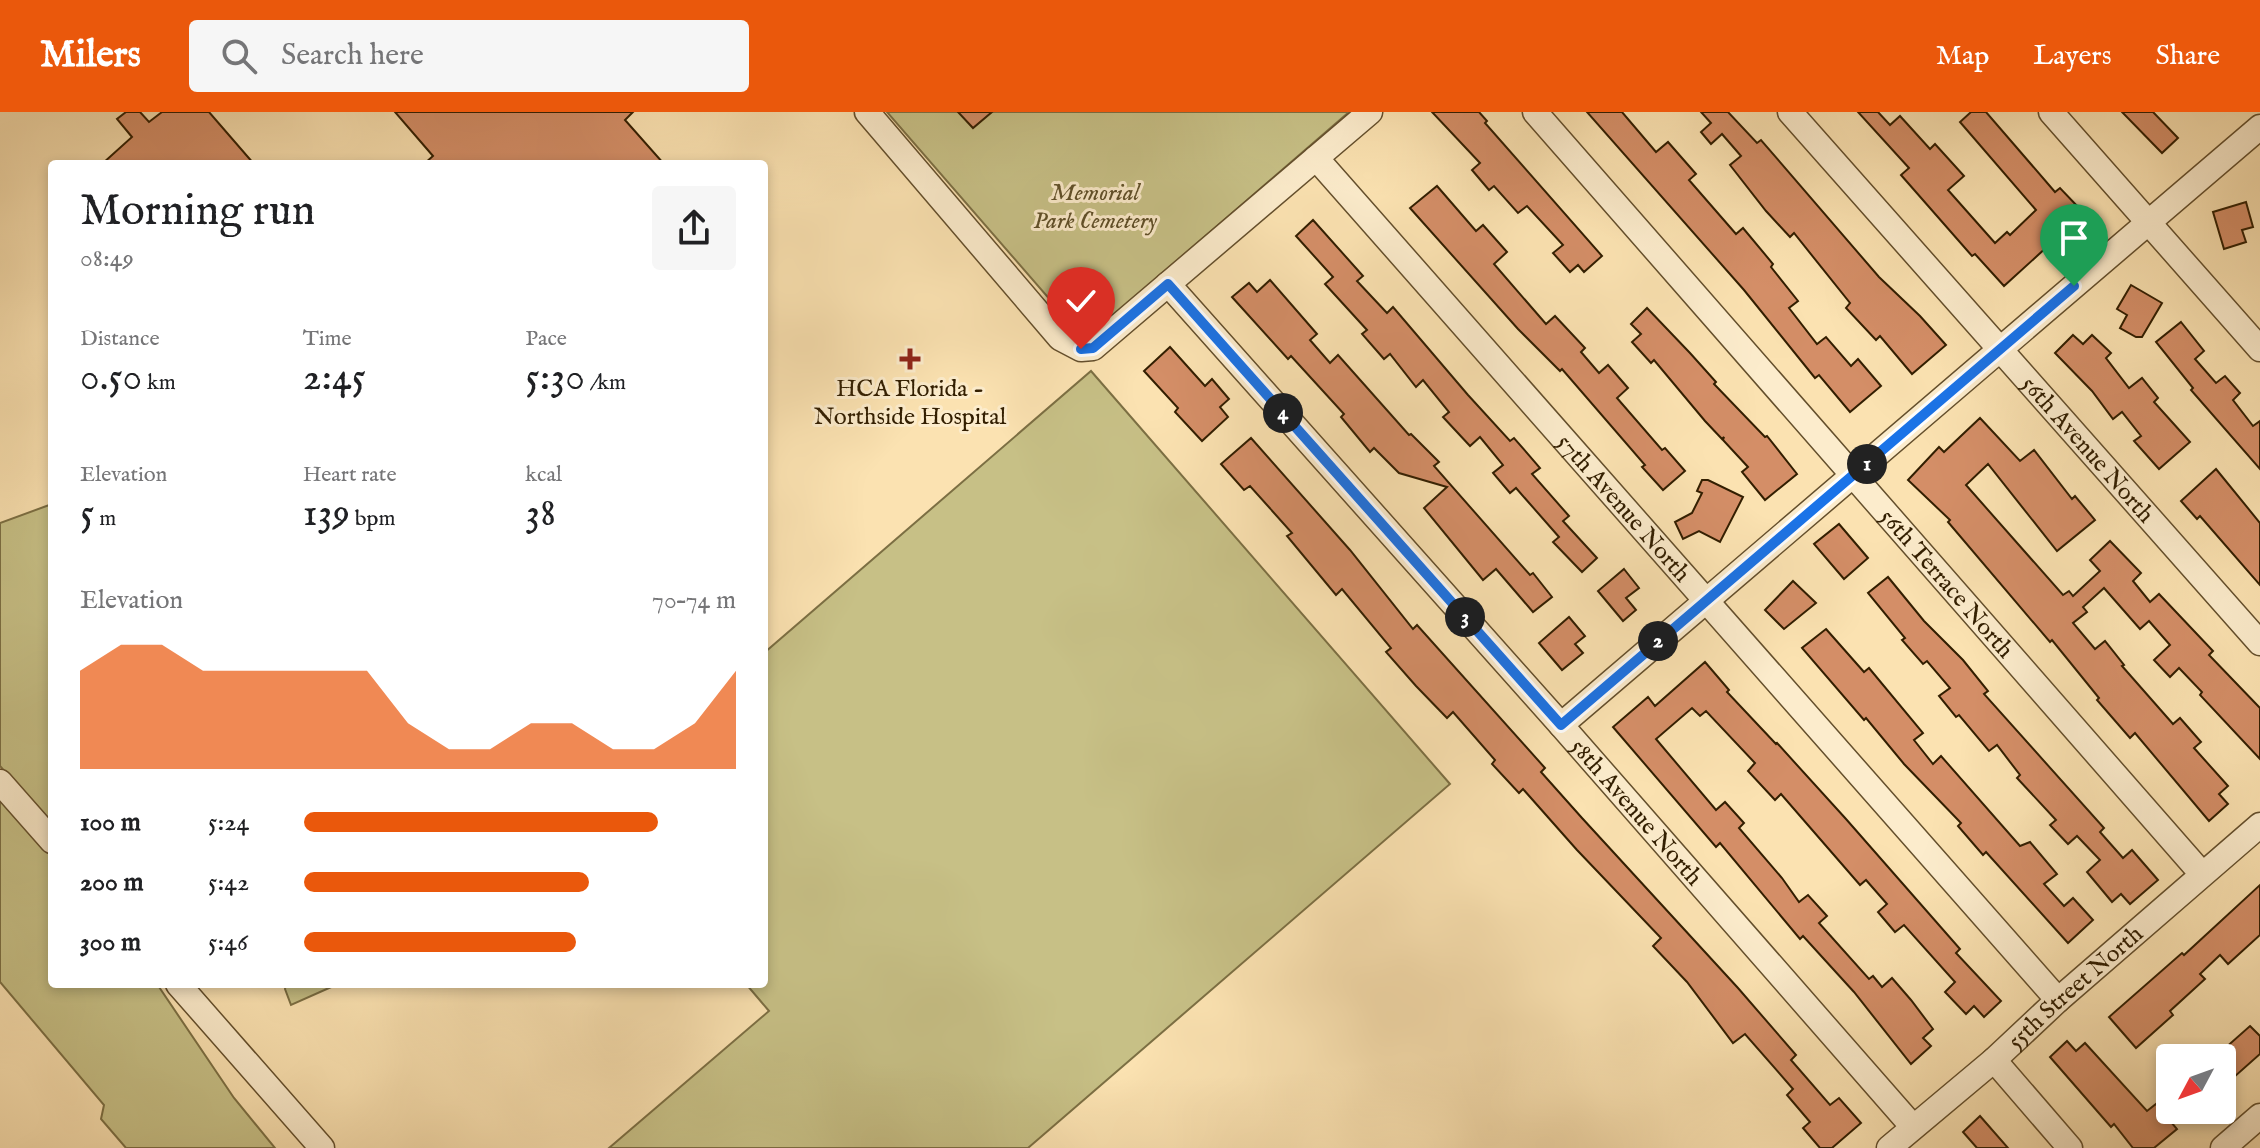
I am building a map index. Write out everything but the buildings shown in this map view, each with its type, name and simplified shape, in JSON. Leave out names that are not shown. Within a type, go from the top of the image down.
[{"type":"street","points":[[867,112],[1060,338],[1081,349],[1093,348],[1370,112]]},
{"type":"street","name":"56th Terrace North","points":[[1535,112],[2202,874]]},
{"type":"street","name":"56th Avenue North","points":[[1790,112],[2260,643]]},
{"type":"street","points":[[2051,112],[2260,349]]},
{"type":"street","points":[[1561,725],[2260,127]]},
{"type":"street","name":"57th Avenue North","points":[[1316,158],[2058,1000]]},
{"type":"street","name":"58th Avenue North","points":[[1168,284],[1561,725],[1913,1127]]},
{"type":"street","points":[[0,782],[48,836]]},
{"type":"street","name":"55th Street North","points":[[1889,1148],[1994,1060],[2058,1000],[2260,825]]},
{"type":"street","points":[[182,988],[322,1148]]},
{"type":"street","points":[[1994,1060],[2070,1148]]},
{"type":"street","points":[[2223,1148],[2260,1116]]},
{"type":"green space","name":"Memorial Park Cemetery","points":[[887,112],[1349,112],[1085,340]]},
{"type":"green space","points":[[1091,371],[1450,784],[1028,1148],[609,1148],[769,1011],[749,988],[768,988],[768,650]]},
{"type":"green space","points":[[48,505],[48,820],[0,766],[0,523]]},
{"type":"green space","points":[[0,798],[48,852],[48,988],[160,988],[234,1098],[275,1148],[126,1148],[101,1119],[104,1105],[0,982]]},
{"type":"green space","points":[[285,988],[329,988],[291,1005]]},
{"type":"place","name":"HCA Florida - Northside Hospital","points":[[910,359]]},
{"type":"route","points":[[1081,349],[1093,348],[1168,284],[1561,725],[2074,286]]}]
